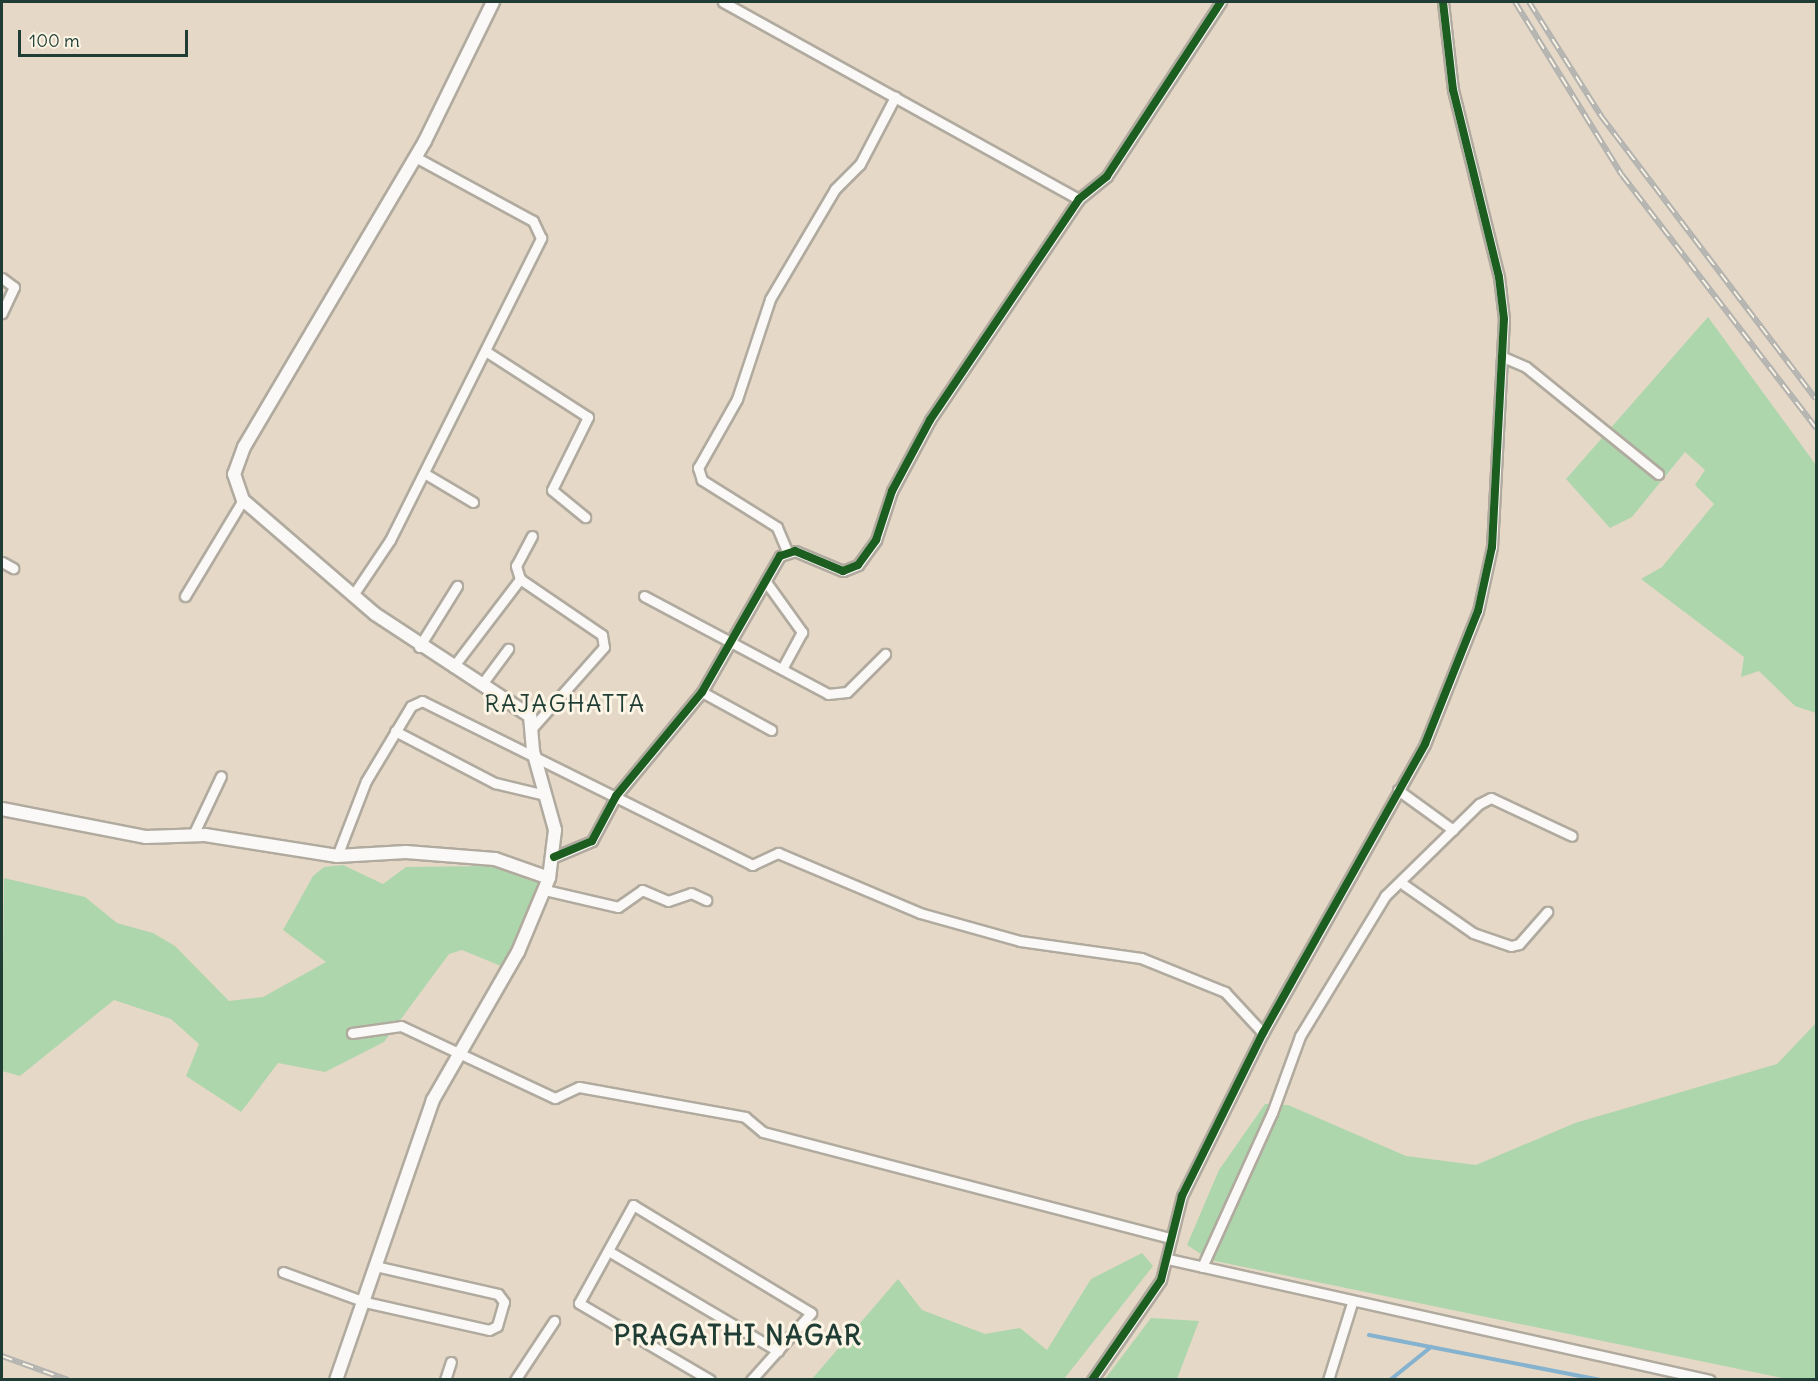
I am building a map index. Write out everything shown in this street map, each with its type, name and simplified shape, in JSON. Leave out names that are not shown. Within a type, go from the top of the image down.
[{"type":"street","points":[[336,1380],[379,1267],[432,1100],[456,1053],[518,952],[549,878],[554,857],[555,830],[533,752],[530,716],[520,705],[419,647],[353,595],[243,500],[234,474],[244,447],[416,157],[493,2]]},
{"type":"street","points":[[723,2],[1079,199]]},
{"type":"street","points":[[895,97],[860,164],[835,189],[770,299],[737,399],[698,468],[702,480],[777,527],[787,551],[843,571],[858,565],[876,540],[892,491],[930,420],[1079,199],[1107,176],[1221,2]]},
{"type":"street","points":[[1092,1380],[1145,1306],[1168,1260],[1171,1238],[1182,1197],[1263,1033],[1442,711],[1478,611],[1492,547],[1503,357],[1499,277],[1453,90],[1443,2]]},
{"type":"street","points":[[353,595],[390,540],[487,352],[541,228],[416,157]]},
{"type":"street","points":[[2,278],[14,287],[2,313]]},
{"type":"street","points":[[487,352],[588,417],[552,490],[585,518]]},
{"type":"street","points":[[1503,357],[1526,367],[1658,474]]},
{"type":"street","points":[[424,472],[473,502]]},
{"type":"street","points":[[185,596],[243,500]]},
{"type":"street","points":[[532,536],[516,566],[520,579],[606,641],[532,728]]},
{"type":"street","points":[[554,857],[588,844],[616,796],[702,692],[766,582],[787,551]]},
{"type":"street","points":[[2,562],[13,568]]},
{"type":"street","points":[[453,668],[520,579]]},
{"type":"street","points":[[766,582],[802,632],[782,669]]},
{"type":"street","points":[[419,647],[457,586]]},
{"type":"street","points":[[644,596],[732,644],[838,696],[885,654]]},
{"type":"street","points":[[482,684],[508,649]]},
{"type":"street","points":[[702,692],[771,730]]},
{"type":"street","points":[[337,856],[359,796],[411,706],[422,701],[533,752],[752,865],[778,853],[920,913],[1020,941],[1141,958],[1225,992],[1263,1033]]},
{"type":"street","points":[[395,732],[495,783],[545,795]]},
{"type":"street","points":[[193,835],[220,776]]},
{"type":"street","points":[[1398,790],[1453,830]]},
{"type":"street","points":[[1202,1267],[1272,1113],[1300,1036],[1378,905],[1453,830],[1491,798],[1572,836]]},
{"type":"street","points":[[2,809],[146,837],[193,835],[337,856],[406,852],[495,859],[549,878]]},
{"type":"street","points":[[1400,882],[1473,933],[1511,946],[1520,944],[1547,912]]},
{"type":"street","points":[[545,890],[618,907],[642,890],[668,901],[691,893],[706,900]]},
{"type":"street","points":[[352,1034],[390,1024],[456,1053],[483,1060],[555,1098],[579,1087],[745,1117],[764,1132],[1171,1238]]},
{"type":"street","points":[[710,1380],[579,1303],[610,1252],[633,1205],[812,1313],[751,1380]]},
{"type":"street","points":[[610,1252],[778,1351]]},
{"type":"street","points":[[1168,1260],[1352,1303],[1710,1380]]},
{"type":"street","points":[[283,1272],[365,1302],[489,1330],[497,1326],[504,1302],[498,1294],[379,1267]]},
{"type":"street","points":[[1328,1380],[1352,1303]]},
{"type":"street","points":[[515,1380],[554,1321]]},
{"type":"street","points":[[445,1380],[452,1362]]},
{"type":"green space","points":[[1708,317],[1816,465],[1816,713],[1795,706],[1759,671],[1741,677],[1744,657],[1641,579],[1662,567],[1714,504],[1695,485],[1705,470],[1685,452],[1632,517],[1610,528],[1566,479]]},
{"type":"green space","points":[[343,865],[383,884],[406,867],[489,866],[541,883],[519,940],[501,966],[462,950],[449,954],[384,1042],[325,1072],[278,1063],[241,1112],[186,1076],[199,1044],[171,1019],[114,1000],[20,1076],[2,1071],[4,878],[85,897],[117,923],[153,933],[175,946],[229,1001],[263,997],[326,962],[283,930],[313,876],[324,867]]},
{"type":"green space","points":[[1816,1023],[1816,1379],[1787,1379],[1210,1260],[1187,1245],[1219,1170],[1265,1104],[1288,1105],[1406,1156],[1476,1165],[1575,1123],[1777,1064]]},
{"type":"green space","points":[[1142,1253],[1153,1266],[1064,1379],[812,1379],[898,1279],[922,1310],[985,1334],[1020,1328],[1047,1350],[1091,1279]]},
{"type":"green space","points":[[1151,1318],[1199,1321],[1177,1379],[1105,1379]]},
{"type":"waterway","points":[[1369,1335],[1601,1380]]},
{"type":"waterway","points":[[1390,1380],[1431,1347]]},
{"type":"railway","points":[[1515,2],[1622,175],[1816,428]]},
{"type":"railway","points":[[1529,2],[1601,116],[1816,399]]},
{"type":"railway","points":[[2,1356],[68,1380]]},
{"type":"cycle path","points":[[554,857],[592,841],[616,796],[702,692],[780,556],[795,551],[843,571],[858,565],[876,540],[892,491],[930,420],[1079,199],[1107,176],[1221,2]]},
{"type":"cycle path","points":[[1092,1380],[1161,1280],[1182,1196],[1263,1033],[1425,744],[1478,611],[1492,547],[1504,319],[1499,277],[1453,90],[1443,2]]},
{"type":"district","name":"RAJAGHATTA","points":[[565,704]]},
{"type":"district","name":"PRAGATHI NAGAR","points":[[738,1336]]}]
